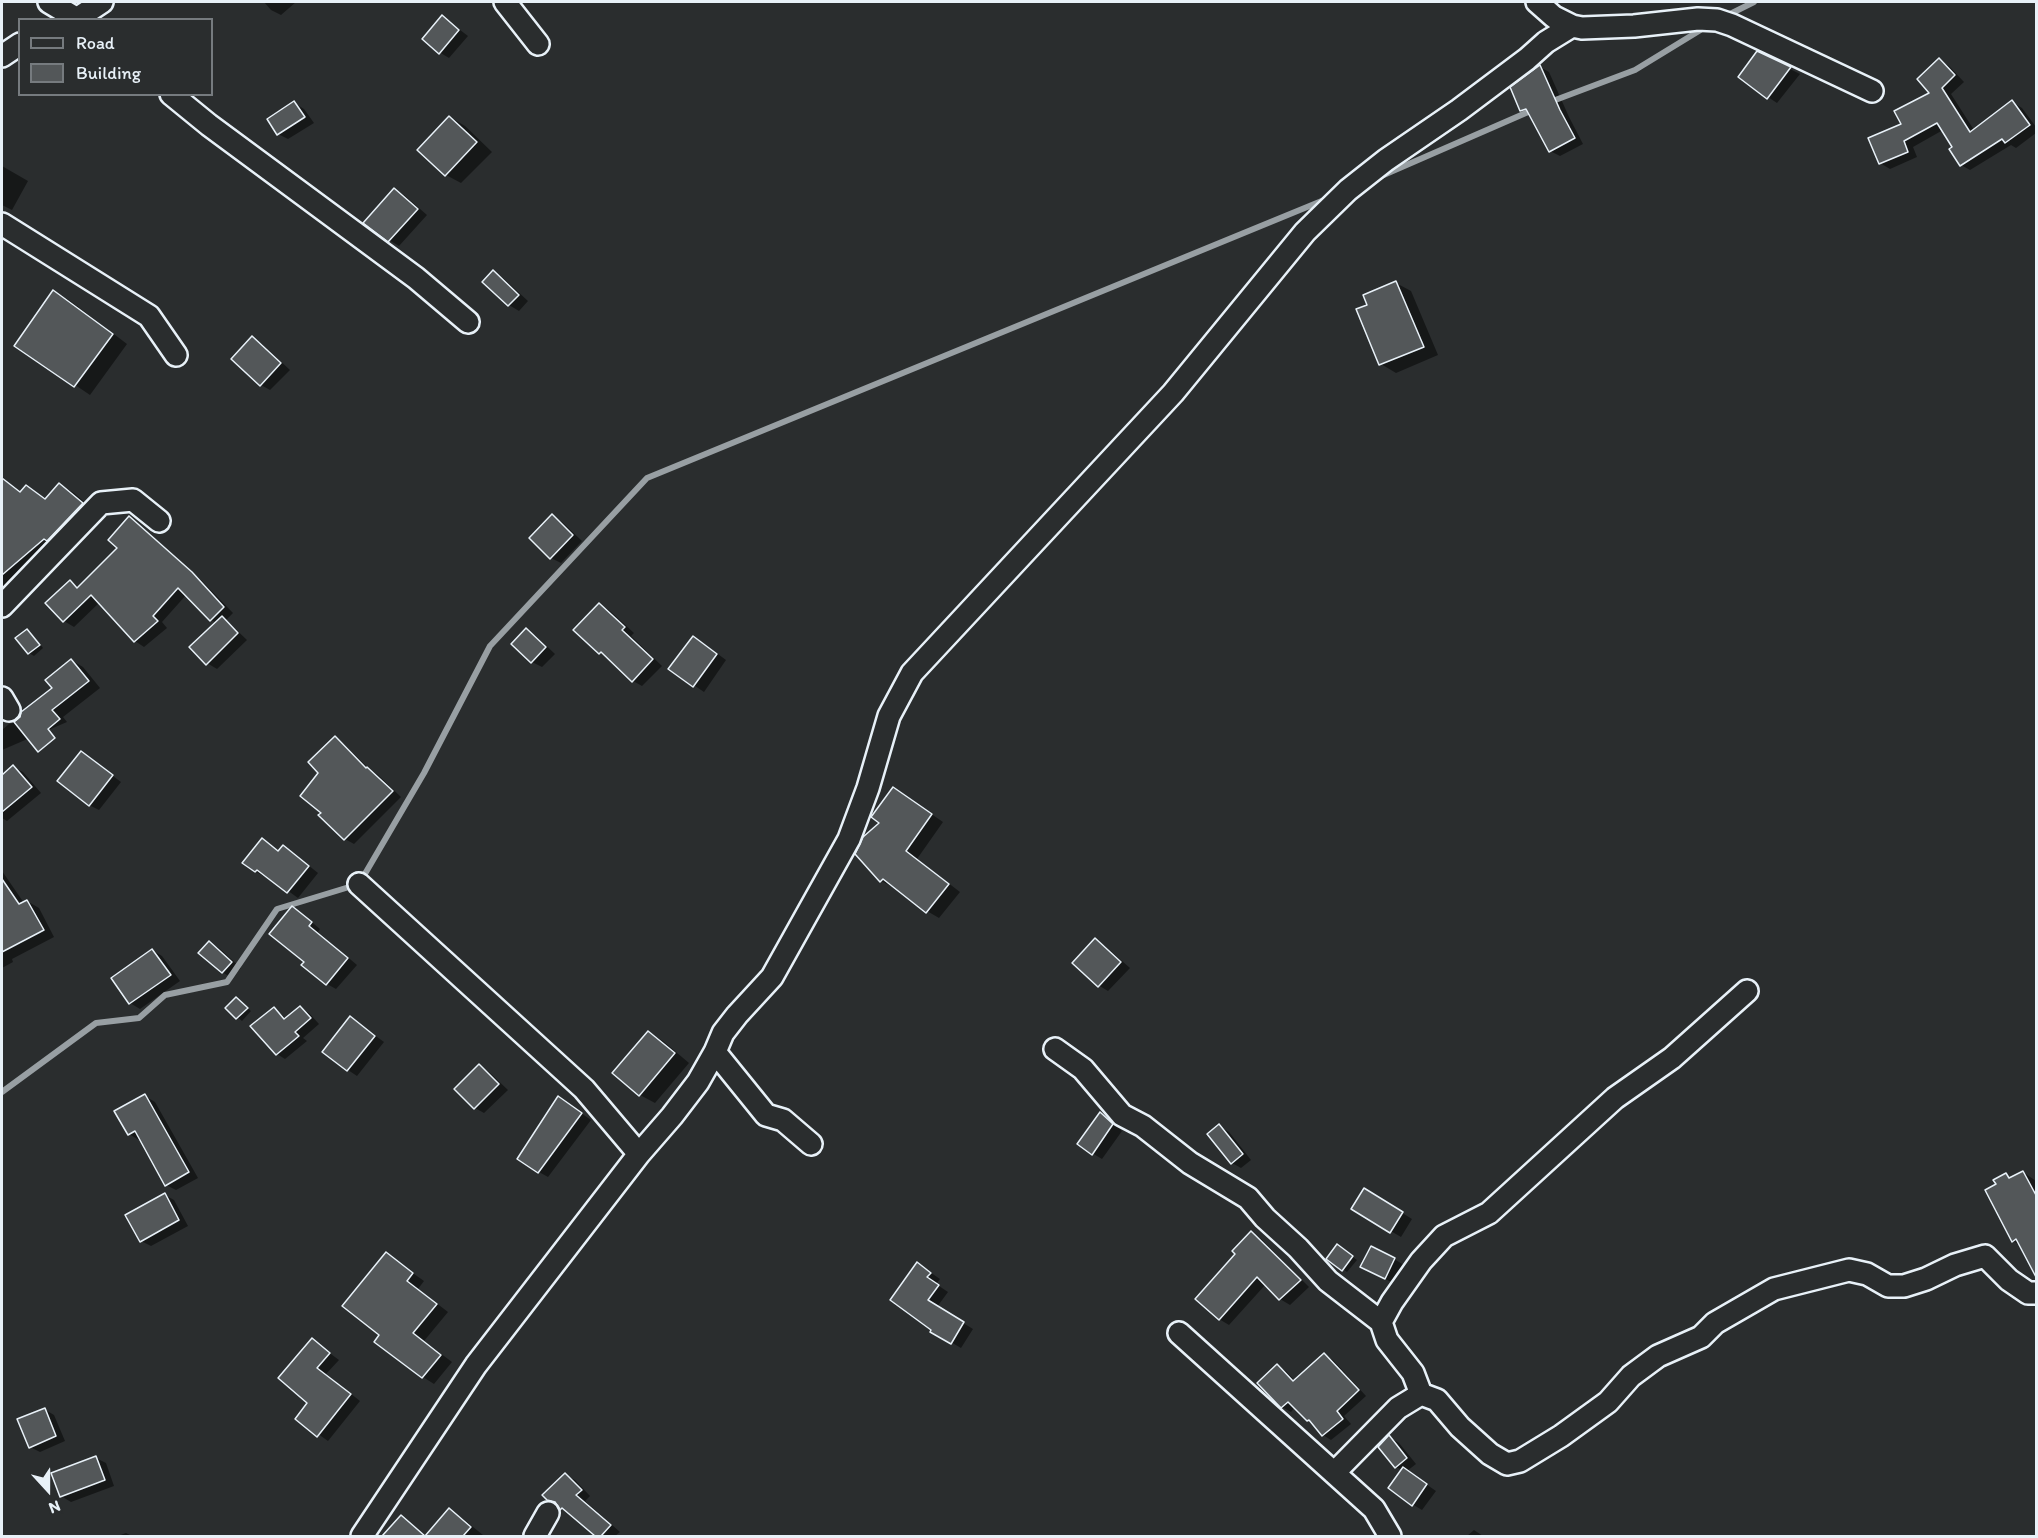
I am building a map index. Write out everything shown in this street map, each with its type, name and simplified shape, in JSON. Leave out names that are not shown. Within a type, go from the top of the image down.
[{"type":"street","points":[[49,2],[75,18]]},
{"type":"street","points":[[78,18],[102,2]]},
{"type":"street","points":[[505,2],[538,44]]},
{"type":"street","points":[[1537,2],[1554,17],[1582,28],[1717,20],[1732,24],[1872,91]]},
{"type":"street","points":[[362,1536],[476,1365],[639,1154],[698,1082],[723,1033],[772,977],[849,839],[868,788],[889,716],[912,673],[1173,393],[1305,232],[1347,190],[1459,110],[1546,42],[1572,26]]},
{"type":"street","points":[[2,56],[18,45]]},
{"type":"street","points":[[173,96],[208,125],[416,278],[468,322]]},
{"type":"street","points":[[2,224],[149,316],[176,355]]},
{"type":"street","points":[[2,606],[101,503],[132,500],[159,521]]},
{"type":"street","points":[[359,884],[584,1089],[639,1154]]},
{"type":"street","points":[[1381,1322],[1420,1261],[1444,1236],[1489,1213],[1615,1098],[1672,1058],[1747,991]]},
{"type":"street","points":[[1055,1049],[1083,1069],[1122,1115],[1143,1126],[1190,1163],[1248,1198],[1328,1281],[1381,1322],[1387,1340],[1413,1373],[1421,1394],[1437,1400],[1460,1427],[1490,1454],[1506,1464],[1520,1461],[1561,1436],[1608,1402],[1631,1376],[1658,1356],[1701,1337],[1715,1323],[1774,1289],[1849,1270],[1867,1274],[1888,1286],[1904,1286],[1926,1279],[1954,1265],[1984,1256],[2009,1280],[2028,1293],[2037,1293]]},
{"type":"street","points":[[715,1052],[766,1115],[783,1120],[811,1144]]},
{"type":"street","points":[[1179,1333],[1374,1509],[1386,1535]]},
{"type":"street","points":[[1334,1473],[1398,1408],[1421,1394]]},
{"type":"street","points":[[535,1536],[548,1514]]},
{"type":"building","points":[[442,15],[459,30],[439,54],[422,39]]},
{"type":"building","points":[[1757,51],[1791,67],[1767,99],[1738,77]]},
{"type":"building","points":[[1939,58],[1955,75],[1942,88],[1970,132],[2012,100],[2030,125],[2005,143],[2002,139],[1960,166],[1949,149],[1952,147],[1937,123],[1904,141],[1908,152],[1879,164],[1868,138],[1901,124],[1894,111],[1929,93],[1917,79]]},
{"type":"building","points":[[1540,65],[1575,138],[1549,152],[1526,109],[1520,111],[1510,87]]},
{"type":"building","points":[[294,101],[305,117],[277,135],[267,119]]},
{"type":"building","points":[[449,116],[477,142],[445,176],[417,150]]},
{"type":"building","points":[[394,188],[418,209],[388,242],[363,223]]},
{"type":"building","points":[[493,270],[519,295],[508,306],[482,282]]},
{"type":"building","points":[[1396,281],[1424,347],[1379,365],[1356,309],[1367,305],[1363,295]]},
{"type":"building","points":[[53,290],[113,334],[74,387],[14,346]]},
{"type":"building","points":[[252,336],[281,363],[260,386],[231,359]]},
{"type":"building","points":[[2,478],[20,492],[26,485],[45,499],[59,483],[83,503],[47,541],[44,539],[2,575]]},
{"type":"building","points":[[552,514],[573,535],[550,559],[529,538]]},
{"type":"building","points":[[129,516],[192,572],[224,607],[210,621],[178,588],[153,616],[158,621],[134,642],[91,595],[63,622],[45,603],[70,580],[77,588],[117,548],[108,540]]},
{"type":"building","points":[[599,603],[625,627],[622,630],[653,659],[632,682],[601,652],[599,654],[573,630]]},
{"type":"building","points":[[222,616],[238,633],[206,665],[189,647]]},
{"type":"building","points":[[526,628],[546,647],[531,663],[511,644]]},
{"type":"building","points":[[27,629],[40,645],[28,654],[15,638]]},
{"type":"building","points":[[693,636],[717,654],[693,687],[668,669]]},
{"type":"building","points":[[71,659],[89,681],[52,710],[60,719],[48,729],[55,738],[38,752],[14,722],[20,717],[21,712],[52,688],[45,680]]},
{"type":"building","points":[[335,736],[366,768],[393,791],[344,840],[318,815],[321,813],[300,796],[318,773],[308,762]]},
{"type":"building","points":[[81,751],[113,775],[89,806],[57,781]]},
{"type":"building","points":[[13,765],[32,787],[2,812],[2,775]]},
{"type":"building","points":[[893,787],[932,814],[906,851],[949,884],[926,913],[883,879],[880,882],[855,854],[863,837],[879,823],[871,817]]},
{"type":"building","points":[[262,838],[278,851],[283,845],[309,866],[287,893],[257,870],[255,872],[242,863]]},
{"type":"building","points":[[2,879],[19,904],[27,900],[44,930],[2,952]]},
{"type":"building","points":[[292,906],[312,922],[309,926],[348,958],[326,985],[301,965],[304,962],[269,934]]},
{"type":"building","points":[[1095,938],[1121,962],[1098,987],[1072,963]]},
{"type":"building","points":[[209,941],[232,962],[222,973],[198,953]]},
{"type":"building","points":[[152,949],[171,975],[129,1004],[111,978]]},
{"type":"building","points":[[236,997],[248,1008],[236,1019],[225,1008]]},
{"type":"building","points":[[300,1006],[311,1018],[295,1032],[299,1036],[276,1055],[250,1026],[274,1007],[284,1019]]},
{"type":"building","points":[[350,1016],[375,1036],[347,1071],[322,1052]]},
{"type":"building","points":[[648,1031],[675,1053],[639,1096],[612,1073]]},
{"type":"building","points":[[479,1064],[499,1084],[474,1109],[454,1089]]},
{"type":"building","points":[[145,1094],[189,1172],[165,1186],[135,1131],[128,1135],[114,1111]]},
{"type":"building","points":[[558,1096],[582,1113],[538,1173],[517,1159]]},
{"type":"building","points":[[1100,1112],[1113,1124],[1092,1155],[1077,1144]]},
{"type":"building","points":[[1219,1124],[1243,1154],[1231,1164],[1207,1134]]},
{"type":"building","points":[[2023,1171],[2037,1197],[2037,1279],[2016,1239],[2012,1242],[1985,1190],[1996,1184],[1993,1180],[2006,1173],[2009,1178]]},
{"type":"building","points":[[1364,1188],[1403,1212],[1390,1233],[1351,1209]]},
{"type":"building","points":[[165,1193],[179,1220],[140,1242],[125,1215]]},
{"type":"building","points":[[1251,1231],[1301,1280],[1279,1300],[1257,1277],[1219,1320],[1195,1299],[1235,1254],[1232,1251]]},
{"type":"building","points":[[1337,1244],[1353,1256],[1342,1271],[1326,1259]]},
{"type":"building","points":[[1371,1246],[1395,1258],[1385,1279],[1360,1267]]},
{"type":"building","points":[[386,1252],[413,1273],[407,1281],[437,1304],[413,1333],[441,1355],[422,1378],[374,1342],[379,1335],[342,1306]]},
{"type":"building","points":[[917,1262],[931,1273],[927,1277],[939,1285],[928,1300],[964,1322],[951,1344],[930,1332],[931,1330],[890,1300]]},
{"type":"building","points":[[312,1338],[330,1353],[317,1368],[351,1394],[317,1437],[295,1419],[307,1403],[278,1378]]},
{"type":"building","points":[[1324,1353],[1359,1390],[1337,1411],[1343,1419],[1322,1436],[1309,1420],[1307,1421],[1288,1402],[1281,1408],[1257,1383],[1277,1364],[1293,1381]]},
{"type":"building","points":[[45,1408],[56,1436],[29,1448],[17,1419]]},
{"type":"building","points":[[1389,1435],[1407,1458],[1395,1468],[1378,1447]]},
{"type":"building","points":[[96,1456],[105,1480],[60,1497],[51,1473]]},
{"type":"building","points":[[1403,1467],[1427,1484],[1412,1506],[1388,1488]]},
{"type":"building","points":[[565,1473],[582,1490],[576,1495],[611,1525],[601,1536],[595,1536],[562,1508],[560,1510],[555,1502],[547,1500],[542,1495]]},
{"type":"building","points":[[449,1508],[471,1527],[463,1536],[425,1536]]},
{"type":"building","points":[[401,1515],[425,1536],[382,1536]]},
{"type":"waterway","points":[[1724,17],[1754,2]]},
{"type":"waterway","points":[[1550,102],[1635,70],[1707,26]]},
{"type":"waterway","points":[[1379,177],[1535,109]]},
{"type":"waterway","points":[[2,1092],[96,1023],[139,1018],[165,995],[227,982],[277,909],[359,884],[424,773],[490,646],[647,478],[1329,198]]}]
